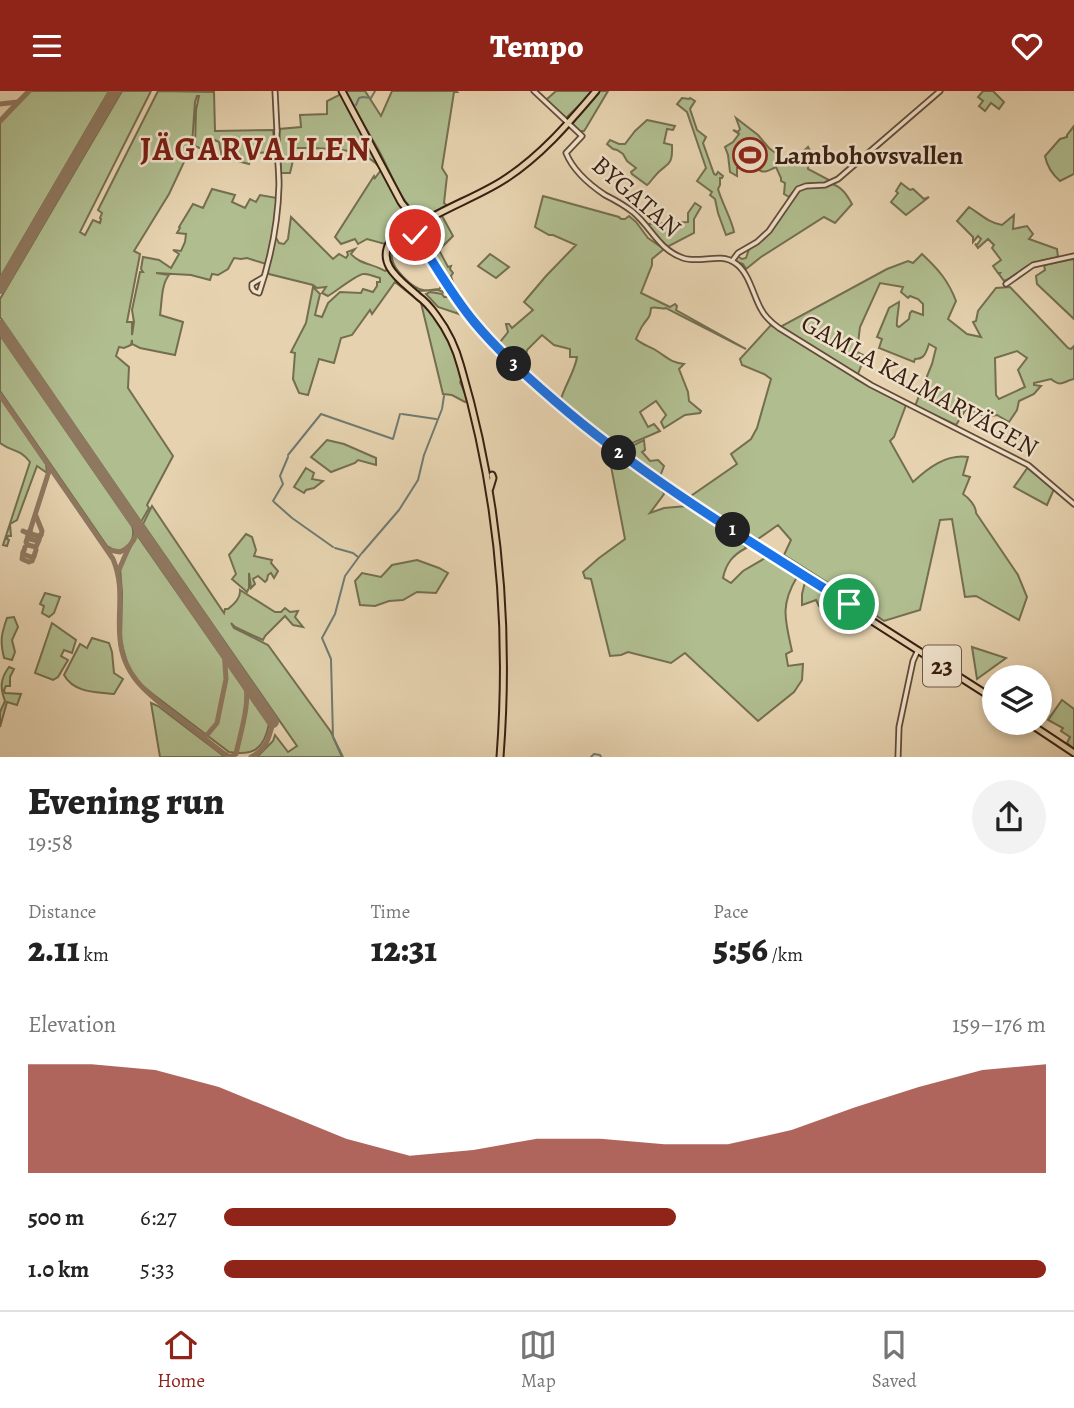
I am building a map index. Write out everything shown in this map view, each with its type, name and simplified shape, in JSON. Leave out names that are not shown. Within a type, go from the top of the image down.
[{"type":"main road","points":[[501,757],[502,621],[495,538],[486,475],[470,398],[450,337],[432,309],[395,276],[386,256],[388,246],[411,217],[425,221],[493,186],[517,170],[534,157],[596,91]]},
{"type":"main road","name":"23","points":[[342,92],[404,207],[408,234],[422,249],[474,325],[511,364],[570,416],[653,480],[918,651]]},
{"type":"main road","name":"23","points":[[404,207],[418,219],[418,239],[475,324],[512,363],[580,422],[672,491],[982,691]]},
{"type":"main road","points":[[442,212],[414,235],[397,236],[390,245],[388,254],[390,265],[398,277],[433,308],[444,323],[454,341],[471,397],[490,488],[500,564],[505,643],[505,705],[501,757]]},
{"type":"main road","points":[[490,488],[492,475]]},
{"type":"main road","points":[[1048,735],[1074,752]]},
{"type":"street","points":[[264,277],[278,206],[275,91]]},
{"type":"street","points":[[534,91],[567,123]]},
{"type":"street","points":[[732,261],[738,253],[757,242],[774,225],[796,190],[804,186],[832,182],[940,91]]},
{"type":"street","name":"BYGATAN","points":[[567,123],[582,137],[565,153],[569,160],[586,180],[641,220],[658,241],[675,255],[691,260],[720,258],[732,261]]},
{"type":"street","points":[[1006,284],[1033,265],[1074,255]]},
{"type":"street","name":"GAMLA KALMARVÄGEN","points":[[732,261],[743,270],[763,312],[779,328],[870,385],[1028,465],[1074,504]]},
{"type":"street","points":[[898,757],[898,731],[918,651]]},
{"type":"green space","points":[[31,91],[109,91],[0,278],[0,123]]},
{"type":"green space","points":[[122,91],[151,91],[80,232],[85,235],[93,220],[100,223],[102,213],[98,210],[158,91],[214,92],[215,131],[273,130],[275,152],[253,153],[249,164],[222,157],[219,142],[215,140],[208,152],[195,146],[197,96],[192,145],[169,194],[134,251],[140,254],[127,322],[132,322],[132,335],[134,322],[132,310],[140,272],[143,272],[143,257],[159,260],[171,268],[179,254],[173,250],[181,251],[185,242],[186,234],[177,233],[179,227],[193,204],[203,208],[212,189],[235,195],[232,202],[245,208],[250,199],[256,202],[260,195],[277,198],[266,264],[247,258],[234,258],[228,269],[218,275],[212,274],[210,280],[191,275],[156,273],[169,275],[163,289],[160,315],[183,322],[175,355],[140,348],[132,344],[132,340],[131,345],[119,347],[116,356],[129,367],[128,388],[173,456],[141,522],[0,317],[0,299]]},
{"type":"green space","points":[[345,91],[365,91],[381,116],[392,91],[457,92],[454,92],[442,168],[447,176],[444,203],[449,207],[426,219],[421,219],[413,212],[401,195]]},
{"type":"green space","points":[[556,91],[594,91],[566,118],[546,100]]},
{"type":"green space","points":[[598,91],[608,91],[584,131],[579,131],[571,122]]},
{"type":"green space","points":[[983,91],[993,91],[1004,102],[999,109],[991,103],[985,111],[979,106],[983,101],[978,97]]},
{"type":"green space","points":[[341,94],[405,214],[403,222],[397,223],[400,223],[390,240],[388,268],[422,300],[443,328],[455,353],[462,380],[460,382],[468,400],[465,402],[452,395],[443,394],[421,303],[395,282],[372,314],[370,310],[352,335],[341,338],[334,363],[319,359],[308,395],[299,393],[293,379],[295,353],[291,352],[306,323],[313,287],[320,294],[315,315],[322,317],[328,303],[340,292],[361,293],[363,289],[373,292],[380,278],[360,275],[328,296],[322,293],[326,287],[317,288],[269,274],[267,271],[275,236],[279,243],[284,244],[288,239],[291,217],[333,259],[339,254],[346,258],[347,252],[355,249],[351,254],[358,260],[387,270],[384,259],[387,242],[385,244],[367,239],[358,244],[355,239],[341,244],[335,237],[374,176],[375,178],[381,170],[374,162],[354,152],[296,148],[290,173],[281,173],[279,129],[301,127],[300,115],[327,114],[327,101]]},
{"type":"green space","points":[[682,98],[695,101],[690,109],[697,130],[706,137],[703,143],[714,174],[718,172],[723,176],[718,189],[734,232],[726,235],[715,199],[710,195],[712,192],[697,181],[706,168],[687,112],[677,104]]},
{"type":"green space","points":[[736,118],[782,158],[804,164],[794,161],[808,147],[812,154],[808,169],[829,180],[826,183],[801,186],[789,197],[784,194],[785,183],[781,181],[776,167],[763,172],[756,167],[737,168],[737,176],[730,172],[725,147],[739,134],[733,130],[738,132],[740,129]]},
{"type":"green space","points":[[647,120],[675,126],[673,130],[667,129],[664,143],[672,145],[670,162],[647,185],[632,174],[636,168],[623,154],[607,144],[610,140],[625,144]]},
{"type":"green space","points":[[1074,126],[1074,174],[1060,181],[1050,170],[1045,156],[1060,139],[1067,137]]},
{"type":"green space","points":[[901,183],[924,199],[929,197],[906,215],[891,202]]},
{"type":"green space","points":[[832,184],[841,189],[852,204],[835,223],[824,217],[746,269],[743,264],[737,262],[737,256],[746,258],[749,249],[765,236],[799,190]]},
{"type":"green space","points":[[543,196],[621,219],[629,216],[648,238],[664,249],[652,259],[641,293],[670,307],[675,304],[676,310],[746,349],[666,308],[651,308],[636,339],[672,361],[684,364],[679,369],[689,401],[700,413],[685,415],[664,428],[661,422],[666,415],[656,401],[640,412],[648,427],[654,424],[660,431],[632,443],[621,452],[560,402],[577,357],[570,357],[570,349],[554,345],[542,335],[527,350],[526,355],[517,360],[506,356],[483,332],[486,329],[500,342],[508,332],[506,324],[512,328],[533,310],[524,302],[576,245],[535,227]]},
{"type":"green space","points":[[695,203],[701,207],[694,219],[694,233],[667,247],[647,224],[688,222],[688,213]]},
{"type":"green space","points":[[969,207],[1002,225],[1014,215],[1013,229],[1027,226],[1033,234],[1029,239],[1057,249],[1058,257],[1028,266],[1004,281],[993,266],[1001,260],[992,248],[994,245],[988,239],[978,248],[975,244],[981,239],[978,236],[973,242],[973,237],[957,221]]},
{"type":"green space","points":[[441,214],[453,236],[439,250],[448,267],[451,266],[456,293],[420,238],[425,228]]},
{"type":"green space","points":[[401,234],[413,242],[425,255],[443,284],[443,292],[418,291],[397,272],[389,258],[393,242]],"holes":[[[395,248],[424,257],[440,283],[439,289],[419,289],[399,272],[393,262],[392,253]]]},
{"type":"green space","points":[[490,254],[509,267],[496,278],[478,266]]},
{"type":"green space","points":[[922,254],[942,275],[956,301],[948,319],[967,334],[981,337],[973,322],[976,321],[978,311],[996,288],[1010,287],[1068,348],[1074,346],[1074,379],[1060,383],[1051,379],[1034,383],[1041,386],[1034,394],[1019,401],[1009,422],[997,415],[986,417],[966,409],[956,425],[915,406],[936,348],[929,344],[925,355],[914,362],[879,348],[882,339],[877,337],[889,308],[899,302],[899,327],[909,319],[912,311],[923,315],[923,304],[918,299],[910,296],[908,298],[901,292],[903,287],[880,283],[860,327],[857,352],[865,356],[856,379],[906,405],[890,441],[913,482],[931,467],[945,460],[968,457],[963,475],[970,477],[963,494],[972,502],[976,513],[1018,575],[1027,597],[1019,620],[976,596],[965,597],[952,519],[940,520],[920,610],[884,621],[784,555],[791,540],[778,525],[758,539],[688,498],[737,464],[731,454],[751,439],[757,428],[771,379],[742,365],[740,359],[771,325],[830,362],[832,360],[780,327],[887,269],[908,261],[913,263]],"holes":[[[1017,351],[1027,358],[1018,370],[1025,387],[999,399],[996,395],[995,358]]]},
{"type":"green space","points":[[1073,259],[1074,319],[1037,284],[1036,276],[1045,270],[1044,265]]},
{"type":"green space","points":[[430,292],[451,297],[459,314],[438,307],[426,294]]},
{"type":"green space","points":[[0,335],[132,526],[132,539],[125,548],[116,551],[107,546],[0,391]]},
{"type":"green space","points":[[0,397],[46,464],[47,473],[37,466],[17,520],[10,524],[11,536],[8,536],[7,546],[3,545],[30,462],[22,454],[0,443]]},
{"type":"green space","points":[[327,440],[344,444],[376,458],[376,465],[358,460],[331,472],[311,457]]},
{"type":"green space","points":[[644,440],[645,450],[642,452],[650,461],[658,460],[664,466],[659,479],[638,465],[628,450]]},
{"type":"green space","points":[[619,456],[661,487],[664,494],[650,513],[664,508],[687,506],[741,541],[746,548],[731,560],[723,578],[731,583],[743,571],[767,557],[797,577],[786,605],[792,651],[786,654],[788,666],[803,664],[802,680],[794,692],[758,721],[685,653],[671,663],[628,652],[610,656],[591,579],[585,578],[583,572],[625,539],[610,461]]},
{"type":"green space","points":[[1028,467],[1054,489],[1047,505],[1014,487]]},
{"type":"green space","points":[[306,468],[314,473],[312,479],[323,481],[304,493],[294,487]]},
{"type":"green space","points":[[152,506],[224,613],[225,609],[237,601],[240,590],[275,612],[281,612],[285,608],[290,612],[298,611],[295,617],[303,627],[293,625],[285,616],[263,640],[231,623],[234,628],[268,645],[331,732],[342,757],[257,757],[273,741],[275,735],[288,752],[297,746],[143,524]]},
{"type":"green space","points":[[246,534],[252,537],[256,550],[254,556],[272,560],[271,563],[278,571],[274,578],[271,573],[268,575],[265,582],[258,576],[253,579],[255,584],[251,588],[249,573],[247,592],[232,579],[236,574],[229,555]]},
{"type":"green space","points":[[137,535],[269,724],[261,745],[256,749],[245,753],[229,752],[138,682],[130,671],[121,641],[120,567]]},
{"type":"green space","points":[[417,560],[448,573],[436,593],[417,592],[403,600],[375,606],[360,605],[355,581],[362,573],[381,577],[392,565]]},
{"type":"green space","points":[[805,582],[834,602],[819,606],[816,600],[802,605]]},
{"type":"green space","points":[[45,593],[60,597],[54,613],[49,617],[42,613],[44,606],[40,604]]},
{"type":"green space","points":[[14,617],[18,627],[12,640],[15,652],[12,660],[4,658],[2,638],[7,618]]},
{"type":"green space","points":[[52,623],[76,640],[72,653],[64,650],[61,656],[68,660],[58,677],[53,680],[35,673]]},
{"type":"green space","points":[[92,638],[109,643],[114,673],[123,679],[114,694],[79,688],[64,675],[80,644],[87,648]]},
{"type":"green space","points":[[972,647],[1006,658],[996,665],[982,665],[982,675],[977,679]]},
{"type":"green space","points":[[9,667],[14,669],[10,686],[6,686],[5,693],[21,694],[17,705],[7,702],[0,727],[0,712],[5,701],[2,684]]},
{"type":"green space","points":[[1062,700],[1074,709],[1074,749],[1067,743],[1070,737],[1061,731],[1063,728],[1052,722],[1052,714]]},
{"type":"green space","points":[[151,703],[158,706],[225,757],[160,757]]},
{"type":"waterway","points":[[356,105],[359,98],[371,98],[375,91]]},
{"type":"waterway","points":[[362,553],[399,510],[418,480],[444,396]]},
{"type":"waterway","points":[[288,455],[321,414],[393,439],[400,414]]},
{"type":"waterway","points":[[402,414],[436,419]]},
{"type":"waterway","points":[[273,501],[283,484],[280,476],[288,457]]},
{"type":"waterway","points":[[274,502],[333,547]]},
{"type":"waterway","points":[[335,548],[358,557]]},
{"type":"waterway","points":[[343,757],[333,737],[331,659],[322,638],[335,614],[345,576],[361,554]]},
{"type":"waterway","points":[[591,757],[594,754],[601,757]]},
{"type":"taxiway","points":[[0,104],[18,102],[29,91]]},
{"type":"taxiway","points":[[0,121],[18,102]]},
{"type":"taxiway","points":[[0,395],[113,559],[120,590],[119,629],[122,652],[132,674],[155,699],[230,757]]},
{"type":"taxiway","points":[[41,535],[38,541],[28,537],[50,468]]},
{"type":"taxiway","points":[[23,531],[41,535],[36,516]]},
{"type":"taxiway","points":[[109,550],[120,552],[127,547],[135,537],[136,524]]},
{"type":"taxiway","points":[[28,536],[28,545],[36,547],[39,540]]},
{"type":"taxiway","points":[[25,547],[23,554],[31,557],[36,550]]},
{"type":"taxiway","points":[[118,572],[128,549]]},
{"type":"taxiway","points":[[23,552],[22,559],[29,562],[34,556]]},
{"type":"taxiway","points":[[202,735],[207,735],[217,723],[226,679],[224,650]]},
{"type":"taxiway","points":[[230,757],[236,754],[244,717],[247,697],[244,680]]},
{"type":"taxiway","points":[[251,757],[264,747],[273,722]]},
{"type":"runway","points":[[0,288],[115,91]]},
{"type":"runway","points":[[0,326],[273,722]]},
{"type":"place","name":"Lambohovsvallen","points":[[750,155]]},
{"type":"district","name":"JÄGARVALLEN","points":[[256,148]]},
{"type":"route","points":[[415,235],[419,233],[418,239],[444,282],[475,324],[512,363],[563,408],[654,479],[849,604]]}]
